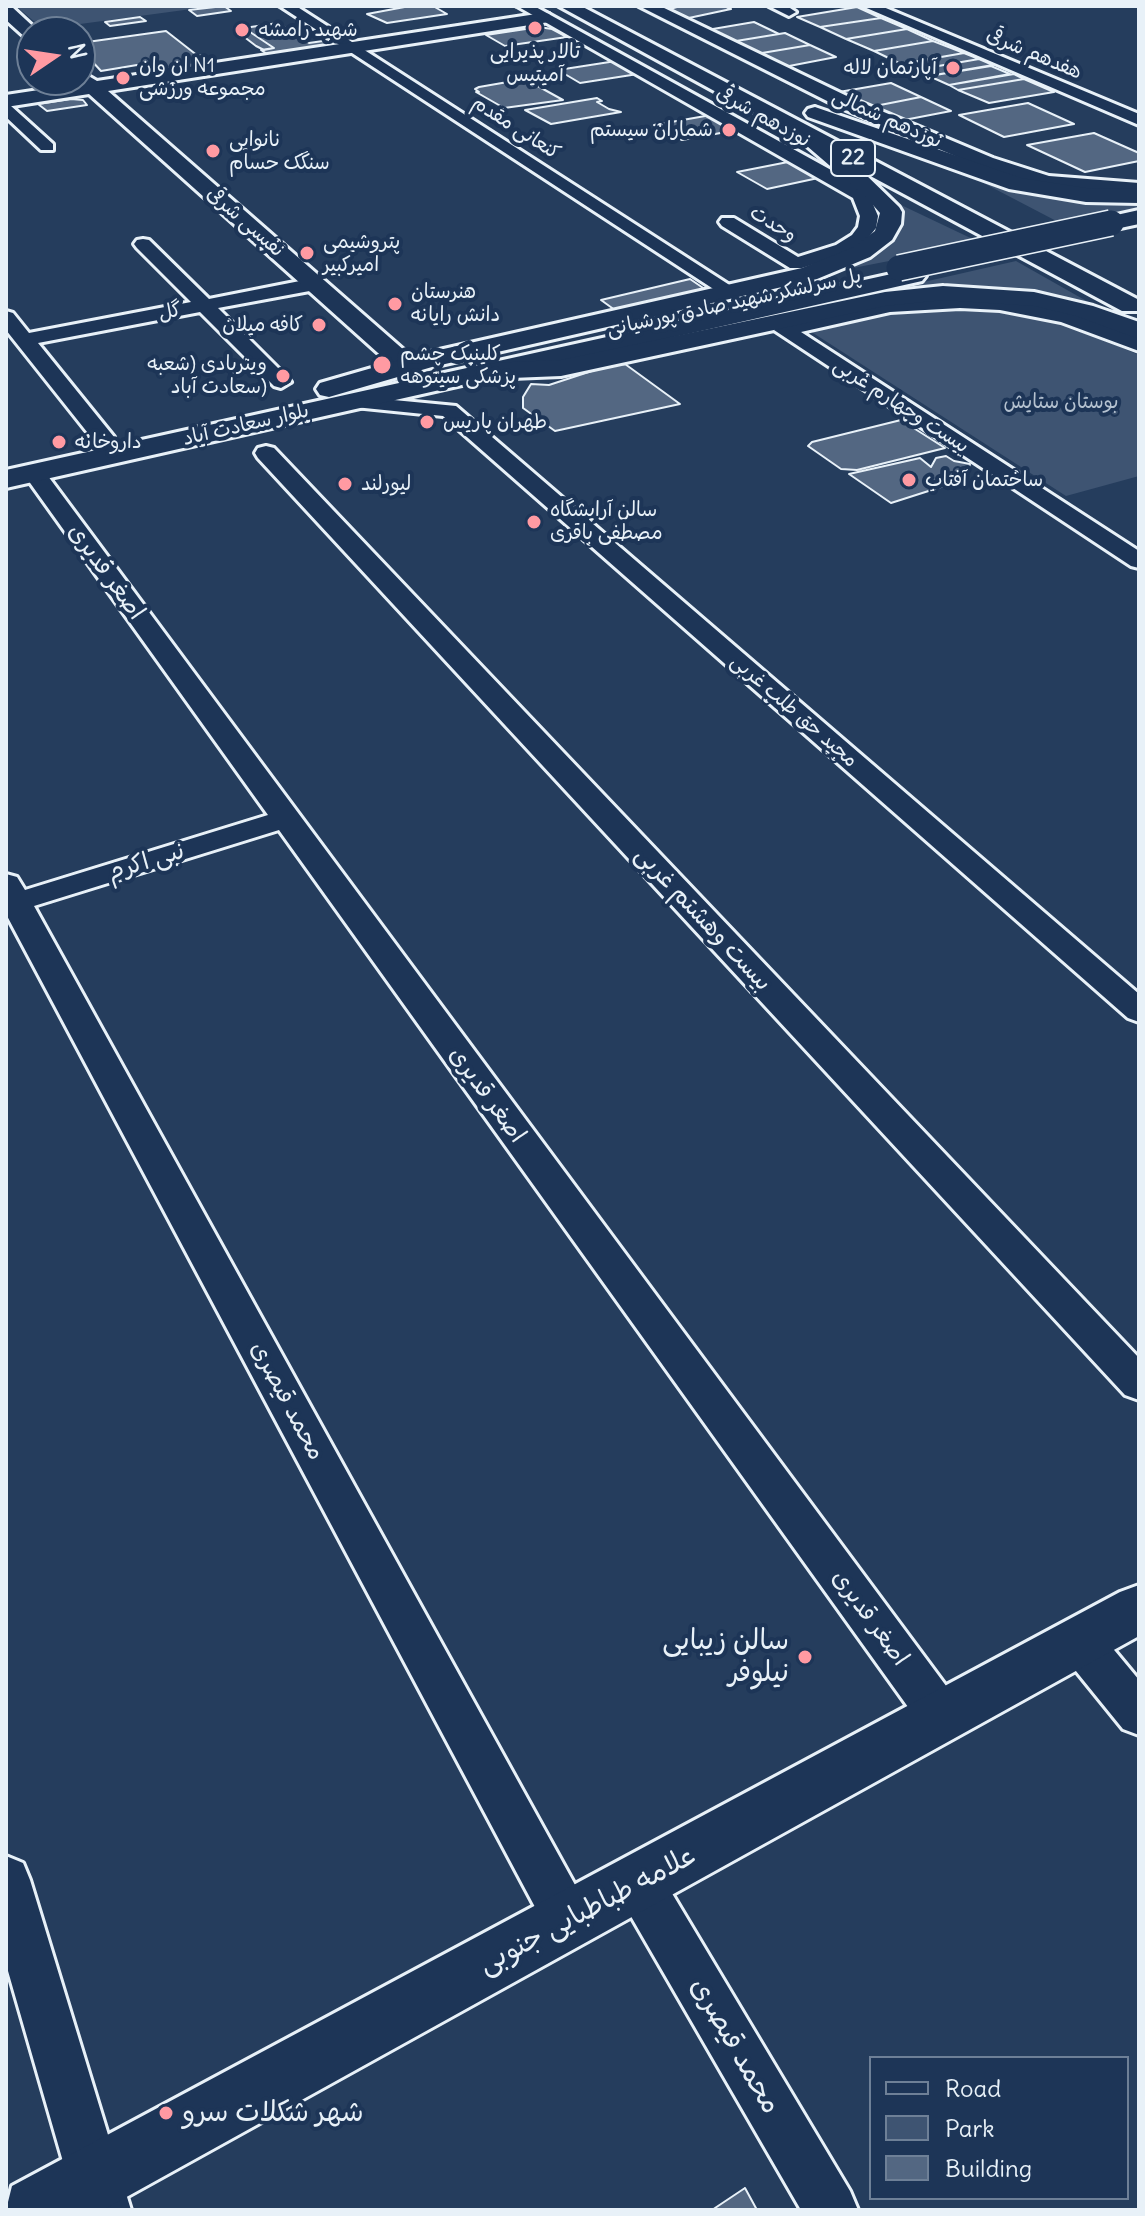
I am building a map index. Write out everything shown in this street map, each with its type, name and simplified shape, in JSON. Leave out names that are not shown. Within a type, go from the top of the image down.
[{"type":"main road","name":"22","points":[[568,6],[806,121],[947,181]]},
{"type":"main road","name":"22","points":[[608,6],[1139,310]]},
{"type":"main road","points":[[806,121],[1017,184],[1086,195],[1139,196]]},
{"type":"main road","points":[[340,395],[426,361],[809,274],[862,252],[884,235],[890,224],[891,212],[806,121]]},
{"type":"main road","points":[[1028,222],[1083,250]]},
{"type":"main road","name":"پل سرلشکر شهید صادق پورشیانی","points":[[340,395],[1128,224]]},
{"type":"main road","name":"پل سرلشکر شهید صادق پورشیانی","points":[[487,371],[906,272]]},
{"type":"main road","points":[[487,371],[561,368],[885,299],[943,293],[1034,299],[1084,311],[1139,331]]},
{"type":"main road","name":"بلوار سعادت آباد","points":[[15,470],[103,437],[487,371]]},
{"type":"main road","name":"بلوار سعادت آباد","points":[[15,470],[340,395]]},
{"type":"street","name":"کنعانی مقدم","points":[[287,6],[722,286]]},
{"type":"street","name":"نوزدهم شرقی","points":[[524,6],[860,195],[867,205],[869,216],[867,228],[858,239],[842,249],[796,264]]},
{"type":"street","name":"نوزدهم شمالی","points":[[647,6],[846,103],[986,162],[1047,182],[1104,189],[1139,189]]},
{"type":"street","name":"هفدهم شرقی","points":[[869,6],[1139,120]]},
{"type":"street","points":[[96,81],[352,48],[543,18]]},
{"type":"street","name":"نفیسی شرقی","points":[[96,91],[396,356]]},
{"type":"street","points":[[6,101],[27,96]]},
{"type":"street","points":[[6,109],[47,147]]},
{"type":"street","name":"وحدت","points":[[728,222],[796,264]]},
{"type":"street","points":[[143,244],[281,382]]},
{"type":"street","name":"گل","points":[[25,340],[315,284]]},
{"type":"street","name":"بیست وچهارم غربی","points":[[1139,345],[1066,317],[1000,304],[960,302],[890,306],[784,330],[1139,561]]},
{"type":"street","points":[[6,317],[103,437]]},
{"type":"street","name":"مجید حق طلب غربی","points":[[340,395],[449,410],[1139,1011]]},
{"type":"street","name":"بیست وهشتم غربی","points":[[266,453],[1139,1384]]},
{"type":"street","name":"اصغر قدیری","points":[[15,470],[286,819],[942,1717]]},
{"type":"street","name":"نبی اکرم","points":[[9,896],[286,819]]},
{"type":"street","name":"محمد قیصری","points":[[9,896],[568,1920]]},
{"type":"street","name":"علامه طباطبایی جنوبی","points":[[36,2210],[100,2194],[568,1920],[1139,1609]]},
{"type":"street","points":[[1079,1641],[1139,1714]]},
{"type":"street","points":[[6,1880],[100,2194]]},
{"type":"street","name":"محمد قیصری","points":[[638,1882],[831,2210]]},
{"type":"green space","points":[[16,6],[214,6],[96,22],[96,16],[28,16]]},
{"type":"green space","points":[[972,177],[1139,200],[1139,208],[1064,225]]},
{"type":"green space","points":[[899,204],[981,243],[843,270],[890,242],[901,211]]},
{"type":"green space","points":[[1016,261],[1090,303],[989,287],[906,286]]},
{"type":"green space","name":"بوستان ستایش","points":[[955,306],[1007,310],[1055,319],[1139,355],[1139,476],[1066,496],[810,331],[905,308]]},
{"type":"building","points":[[224,6],[231,11],[197,16],[189,10]]},
{"type":"building","points":[[410,6],[433,6],[447,14],[387,23],[367,14]]},
{"type":"building","points":[[680,6],[724,6],[731,9],[684,19],[667,10]]},
{"type":"building","points":[[857,7],[881,18],[820,27],[797,17]]},
{"type":"building","points":[[140,17],[146,21],[110,26],[105,22]]},
{"type":"building","points":[[881,18],[907,29],[846,39],[820,27]]},
{"type":"building","points":[[754,22],[779,34],[730,42],[707,30]]},
{"type":"building","points":[[278,23],[309,43],[323,41],[329,45],[267,54],[261,50],[274,48],[244,28]]},
{"type":"building","points":[[539,27],[552,29],[567,37],[505,46],[486,35]]},
{"type":"building","points":[[244,28],[274,48],[264,50],[234,29]]},
{"type":"building","points":[[907,29],[933,41],[874,51],[846,39]]},
{"type":"building","points":[[166,31],[198,56],[204,55],[213,62],[144,72],[137,65],[101,71],[96,66],[96,41]]},
{"type":"building","points":[[785,33],[810,45],[756,54],[730,42]]},
{"type":"building","points":[[933,41],[964,53],[901,64],[874,51]]},
{"type":"building","points":[[810,45],[836,57],[784,67],[756,54]]},
{"type":"building","points":[[964,53],[979,59],[915,70],[901,64]]},
{"type":"building","name":"آپارتمان لاله","points":[[979,59],[993,65],[929,76],[915,70]]},
{"type":"building","points":[[616,61],[638,74],[580,83],[558,70]]},
{"type":"building","points":[[991,66],[1010,74],[949,85],[929,76]]},
{"type":"building","points":[[1014,74],[1024,79],[958,90],[949,85]]},
{"type":"building","points":[[525,79],[563,100],[504,108],[475,89],[479,87]]},
{"type":"building","points":[[1024,79],[1054,92],[989,103],[958,90]]},
{"type":"building","points":[[891,83],[921,97],[870,107],[839,92]]},
{"type":"building","points":[[921,97],[951,111],[899,121],[870,107]]},
{"type":"building","points":[[597,98],[602,101],[597,102],[609,109],[621,112],[551,124],[525,110]]},
{"type":"building","points":[[83,100],[87,105],[47,111],[38,104]]},
{"type":"building","points":[[1028,103],[1074,124],[1004,137],[959,115]]},
{"type":"building","points":[[711,115],[737,130],[682,140],[654,125]]},
{"type":"building","points":[[1094,133],[1139,153],[1139,161],[1085,172],[1027,145]]},
{"type":"building","points":[[793,161],[823,177],[767,189],[737,172]]},
{"type":"building","points":[[690,279],[712,294],[619,313],[601,300]]},
{"type":"building","points":[[625,364],[680,404],[555,431],[523,408],[523,397],[531,384],[549,385],[610,365]]},
{"type":"building","points":[[901,420],[945,448],[857,470],[841,469],[808,446],[812,442]]},
{"type":"building","name":"ساختمان آفتاب","points":[[946,456],[970,464],[966,479],[891,503],[849,474],[920,458],[931,467],[936,458]]},
{"type":"building","points":[[745,2188],[757,2210],[712,2210]]},
{"type":"place","name":"تالار پذیرایی آمیتیس","points":[[535,28]]},
{"type":"place","name":"شهید رامشه","points":[[242,30]]},
{"type":"place","name":"آپارتمان لاله","points":[[953,68]]},
{"type":"place","name":"ان وان N1 مجموعه ورزشی","points":[[123,78]]},
{"type":"place","name":"شماران سیستم","points":[[729,130]]},
{"type":"place","name":"نانوایی سنگک حسام","points":[[213,151]]},
{"type":"place","name":"پتروشیمی امیرکبیر","points":[[307,253]]},
{"type":"place","name":"هنرستان دانش رایانه","points":[[395,304]]},
{"type":"place","name":"کافه میلان","points":[[319,325]]},
{"type":"place","name":"کلینیک چشم پزشکی سینوهه","points":[[382,365]]},
{"type":"place","name":"وینربادی (شعبه سعادت آباد)","points":[[283,376]]},
{"type":"place","name":"طهران پاریس","points":[[427,422]]},
{"type":"place","name":"داروخانه","points":[[59,442]]},
{"type":"place","name":"ساختمان آفتاب","points":[[909,480]]},
{"type":"place","name":"لیورلند","points":[[345,484]]},
{"type":"place","name":"سالن آرایشگاه مصطفی باقری","points":[[534,522]]},
{"type":"place","name":"سالن زیبایی نیلوفر","points":[[805,1657]]},
{"type":"place","name":"شهر شکلات سرو","points":[[166,2113]]}]
